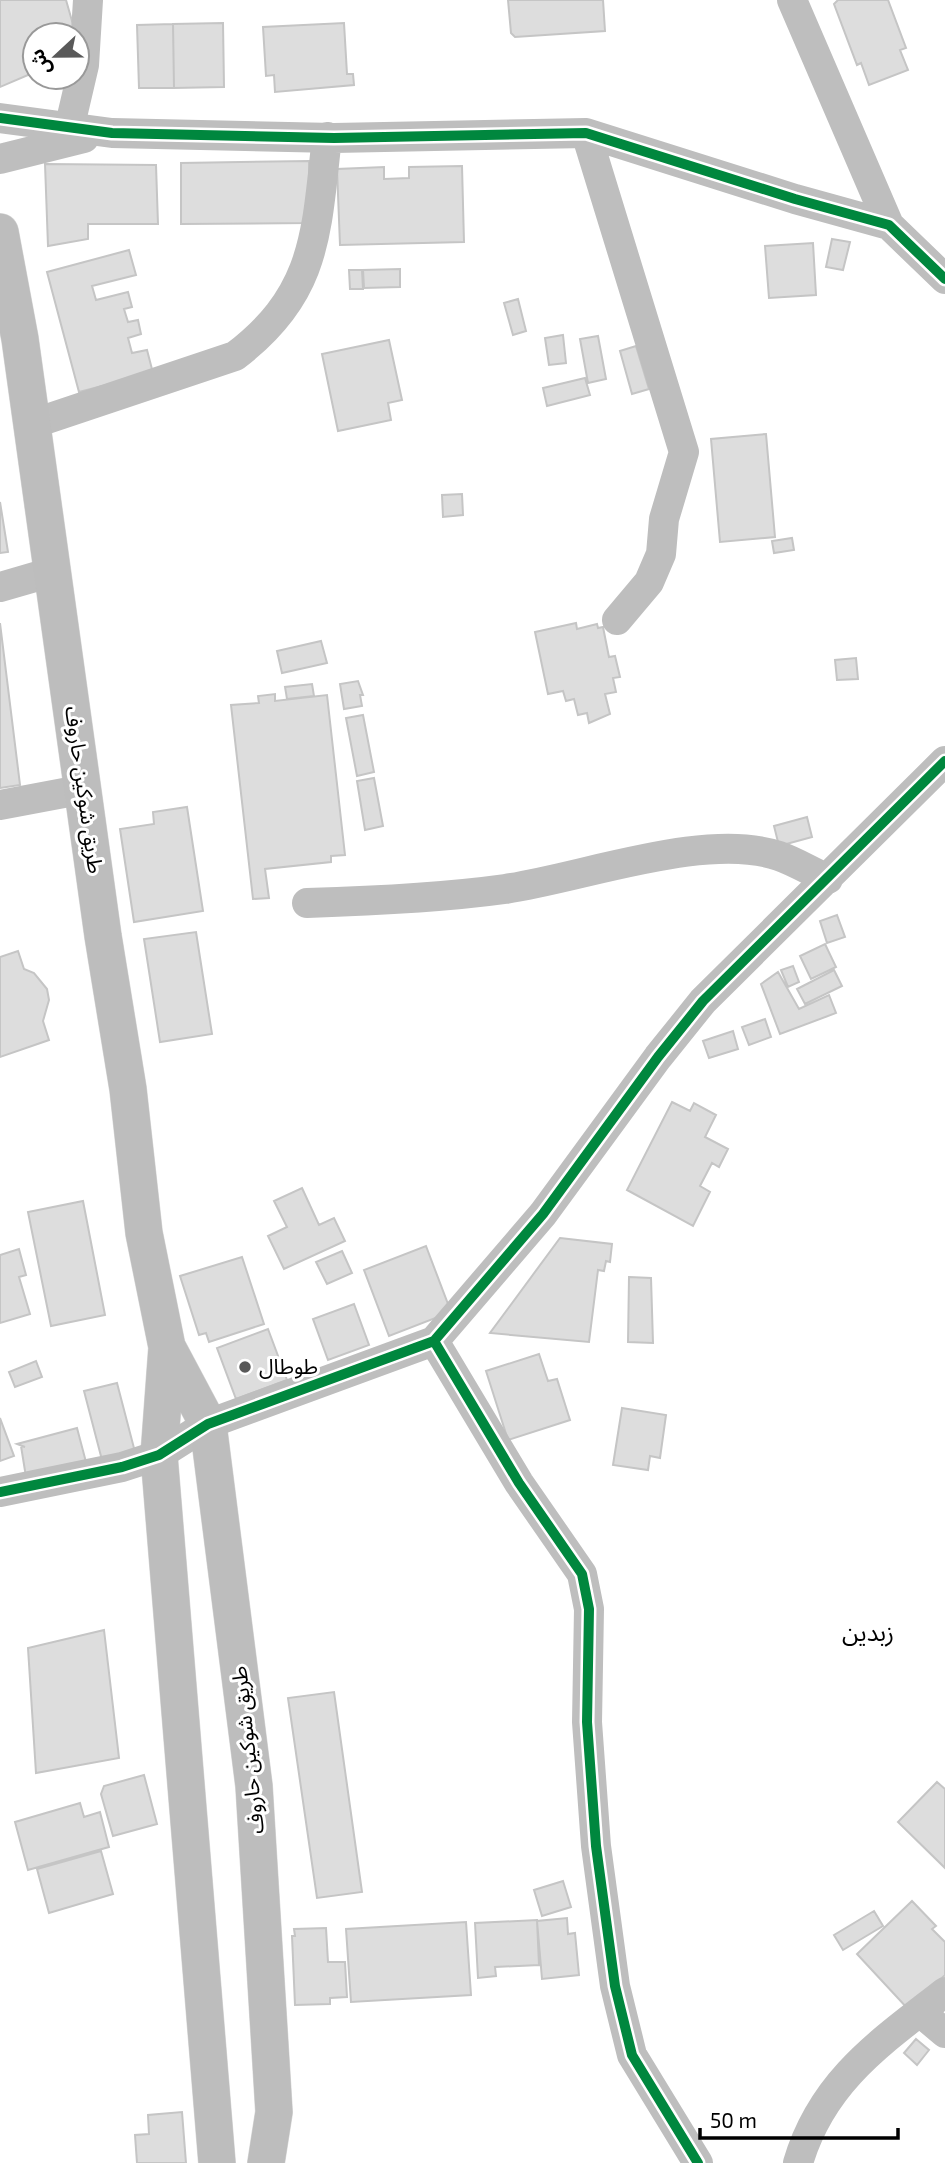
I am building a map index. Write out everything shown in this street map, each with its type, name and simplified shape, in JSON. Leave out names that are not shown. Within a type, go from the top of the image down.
[{"type":"main road","name":"طريق شوكين حاروف","points":[[0,232],[32,425],[85,789],[103,936],[128,1089],[144,1233],[167,1347],[159,1455],[217,2163]]},
{"type":"main road","name":"طريق شوكين حاروف","points":[[167,1347],[208,1424],[254,1786],[274,2112],[266,2163]]},
{"type":"street","points":[[69,134],[84,65],[88,0]]},
{"type":"street","points":[[792,0],[889,225],[945,279]]},
{"type":"street","points":[[0,118],[69,134],[327,137],[586,133],[795,200],[889,225]]},
{"type":"street","points":[[586,133],[684,452],[664,519],[661,554],[649,582],[617,620]]},
{"type":"street","points":[[0,159],[69,134]]},
{"type":"street","points":[[32,425],[235,356],[253,342],[297,290],[314,244],[327,137]]},
{"type":"street","points":[[0,587],[52,572]]},
{"type":"street","points":[[0,1492],[122,1467],[159,1455],[208,1424],[434,1341],[543,1214],[658,1057],[703,1001],[945,761]]},
{"type":"street","points":[[0,805],[85,789]]},
{"type":"street","points":[[307,903],[383,901],[506,889],[673,855],[728,850],[778,856],[828,879]]},
{"type":"street","points":[[434,1341],[519,1483],[582,1574],[589,1609],[587,1722],[596,1846],[615,1986],[632,2055],[698,2163]]},
{"type":"street","points":[[797,2163],[815,2117],[855,2065],[945,1992]]},
{"type":"street","points":[[920,2012],[945,2033]]},
{"type":"building","points":[[0,0],[66,0],[72,21],[21,21],[21,78],[0,87]]},
{"type":"building","points":[[508,0],[603,0],[605,31],[515,37],[511,33]]},
{"type":"building","points":[[838,0],[888,0],[906,48],[900,50],[908,70],[869,85],[861,63],[857,65],[834,4]]},
{"type":"building","points":[[223,23],[224,87],[174,88],[173,24]]},
{"type":"building","points":[[344,23],[347,74],[353,74],[354,85],[275,92],[274,75],[266,76],[263,27]]},
{"type":"building","points":[[173,24],[174,88],[139,88],[137,25]]},
{"type":"building","points":[[309,161],[310,223],[181,224],[181,163]]},
{"type":"building","points":[[45,164],[156,165],[158,224],[88,224],[88,239],[48,246]]},
{"type":"building","points":[[462,166],[464,242],[340,245],[337,169],[384,167],[384,179],[409,178],[409,167]]},
{"type":"building","points":[[832,239],[850,242],[843,270],[826,267]]},
{"type":"building","points":[[813,243],[816,295],[769,298],[765,246]]},
{"type":"building","points":[[129,250],[136,275],[92,286],[96,300],[128,292],[132,307],[124,309],[128,322],[138,320],[141,334],[128,338],[132,353],[147,350],[153,373],[79,392],[47,272]]},
{"type":"building","points":[[400,269],[400,287],[364,288],[363,270]]},
{"type":"building","points":[[349,270],[362,270],[363,289],[350,289]]},
{"type":"building","points":[[518,299],[526,331],[513,335],[504,303]]},
{"type":"building","points":[[563,335],[566,363],[549,365],[545,338]]},
{"type":"building","points":[[598,336],[606,379],[588,383],[580,339]]},
{"type":"building","points":[[389,340],[402,400],[388,403],[391,420],[338,431],[322,354]]},
{"type":"building","points":[[636,346],[649,389],[632,394],[620,351]]},
{"type":"building","points":[[585,378],[590,395],[547,406],[543,388]]},
{"type":"building","points":[[766,434],[775,537],[720,542],[711,439]]},
{"type":"building","points":[[462,494],[463,515],[443,517],[442,495]]},
{"type":"building","points":[[0,502],[8,552],[0,553]]},
{"type":"building","points":[[792,538],[794,550],[774,553],[772,541]]},
{"type":"building","points":[[0,623],[20,785],[0,788]]},
{"type":"building","points":[[576,623],[577,629],[597,624],[598,628],[603,627],[609,657],[615,656],[620,677],[613,678],[616,692],[605,694],[610,714],[589,723],[587,713],[578,715],[574,699],[566,701],[563,691],[548,694],[535,632]]},
{"type":"building","points":[[321,641],[327,663],[282,673],[277,651]]},
{"type":"building","points":[[856,658],[858,679],[837,680],[835,660]]},
{"type":"building","points":[[358,681],[363,695],[360,695],[362,706],[344,709],[340,684]]},
{"type":"building","points":[[312,684],[314,696],[287,699],[285,687]]},
{"type":"building","points":[[275,694],[275,701],[327,695],[345,855],[331,856],[331,862],[265,869],[269,898],[253,899],[231,705],[259,703],[258,696]]},
{"type":"building","points":[[363,715],[374,772],[357,776],[346,718]]},
{"type":"building","points":[[374,778],[383,826],[365,830],[357,781]]},
{"type":"building","points":[[187,807],[203,911],[134,922],[120,829],[154,824],[153,812]]},
{"type":"building","points":[[807,817],[812,837],[779,846],[774,826]]},
{"type":"building","points":[[837,915],[845,937],[827,943],[820,921]]},
{"type":"building","points":[[196,932],[212,1034],[160,1042],[144,939]]},
{"type":"building","points":[[825,944],[836,967],[811,979],[800,956]]},
{"type":"building","points":[[18,951],[24,969],[34,973],[47,989],[49,1000],[43,1021],[49,1040],[0,1057],[0,957]]},
{"type":"building","points":[[793,966],[799,982],[788,987],[781,970]]},
{"type":"building","points":[[834,970],[842,986],[805,1004],[797,989]]},
{"type":"building","points":[[778,972],[799,1009],[829,995],[836,1013],[780,1034],[761,984]]},
{"type":"building","points":[[765,1019],[771,1037],[749,1045],[742,1027]]},
{"type":"building","points":[[733,1031],[738,1049],[709,1058],[703,1041]]},
{"type":"building","points":[[672,1102],[690,1111],[694,1103],[716,1115],[705,1137],[728,1149],[719,1167],[712,1163],[700,1186],[710,1192],[693,1226],[627,1190]]},
{"type":"building","points":[[302,1188],[319,1225],[334,1218],[345,1241],[284,1269],[268,1236],[287,1227],[274,1201]]},
{"type":"building","points":[[83,1201],[105,1315],[51,1326],[28,1212]]},
{"type":"building","points":[[560,1238],[612,1244],[610,1262],[606,1261],[604,1271],[598,1270],[589,1342],[490,1333]]},
{"type":"building","points":[[426,1246],[451,1312],[389,1336],[364,1270]]},
{"type":"building","points":[[19,1249],[26,1275],[19,1277],[30,1314],[0,1323],[0,1255]]},
{"type":"building","points":[[342,1251],[352,1273],[327,1284],[316,1262]]},
{"type":"building","points":[[242,1257],[264,1324],[209,1342],[206,1333],[199,1335],[180,1276]]},
{"type":"building","points":[[629,1277],[651,1278],[653,1343],[628,1342]]},
{"type":"building","points":[[354,1304],[369,1345],[328,1360],[313,1319]]},
{"type":"building","points":[[268,1329],[287,1380],[236,1399],[217,1348]]},
{"type":"building","points":[[539,1354],[548,1381],[557,1379],[570,1420],[508,1440],[486,1371]]},
{"type":"building","points":[[36,1361],[42,1377],[15,1387],[9,1372]]},
{"type":"building","points":[[117,1383],[135,1452],[102,1460],[84,1391]]},
{"type":"building","points":[[622,1408],[666,1415],[660,1458],[650,1456],[648,1470],[613,1465]]},
{"type":"building","points":[[0,1418],[14,1456],[0,1461]]},
{"type":"building","points":[[77,1428],[86,1462],[26,1477],[21,1446],[25,1447],[17,1444]]},
{"type":"building","points":[[104,1630],[119,1758],[36,1773],[28,1648]]},
{"type":"building","points":[[334,1692],[362,1892],[317,1898],[288,1698]]},
{"type":"building","points":[[144,1775],[157,1824],[113,1836],[101,1794],[104,1786]]},
{"type":"building","points":[[937,1782],[945,1789],[945,1868],[898,1822]]},
{"type":"building","points":[[80,1803],[84,1817],[100,1812],[109,1847],[28,1870],[15,1822]]},
{"type":"building","points":[[101,1851],[113,1894],[49,1913],[37,1869]]},
{"type":"building","points":[[563,1881],[571,1907],[542,1916],[534,1890]]},
{"type":"building","points":[[912,1901],[936,1926],[932,1929],[945,1942],[945,1975],[909,2010],[857,1954]]},
{"type":"building","points":[[874,1911],[883,1926],[843,1950],[834,1935]]},
{"type":"building","points":[[567,1918],[568,1934],[575,1933],[579,1975],[542,1979],[537,1921]]},
{"type":"building","points":[[537,1920],[539,1965],[495,1967],[496,1976],[478,1978],[475,1923]]},
{"type":"building","points":[[466,1922],[471,1995],[351,2002],[346,1929]]},
{"type":"building","points":[[326,1928],[328,1962],[345,1962],[347,1997],[330,1998],[330,2004],[295,2005],[294,1929]]},
{"type":"building","points":[[916,2039],[929,2050],[917,2065],[904,2053]]},
{"type":"building","points":[[182,2112],[186,2163],[137,2163],[135,2135],[149,2134],[148,2115]]},
{"type":"cycle path","points":[[0,118],[112,133],[334,138],[586,133],[795,199],[889,225],[945,279]]},
{"type":"cycle path","points":[[0,1492],[122,1467],[159,1455],[208,1424],[434,1341],[543,1214],[658,1057],[703,1001],[945,761]]},
{"type":"cycle path","points":[[434,1341],[519,1483],[582,1574],[589,1609],[587,1722],[596,1846],[615,1986],[632,2055],[698,2163]]},
{"type":"place","name":"طوطال","points":[[245,1367]]},
{"type":"district","name":"زبدين","points":[[868,1633]]}]
